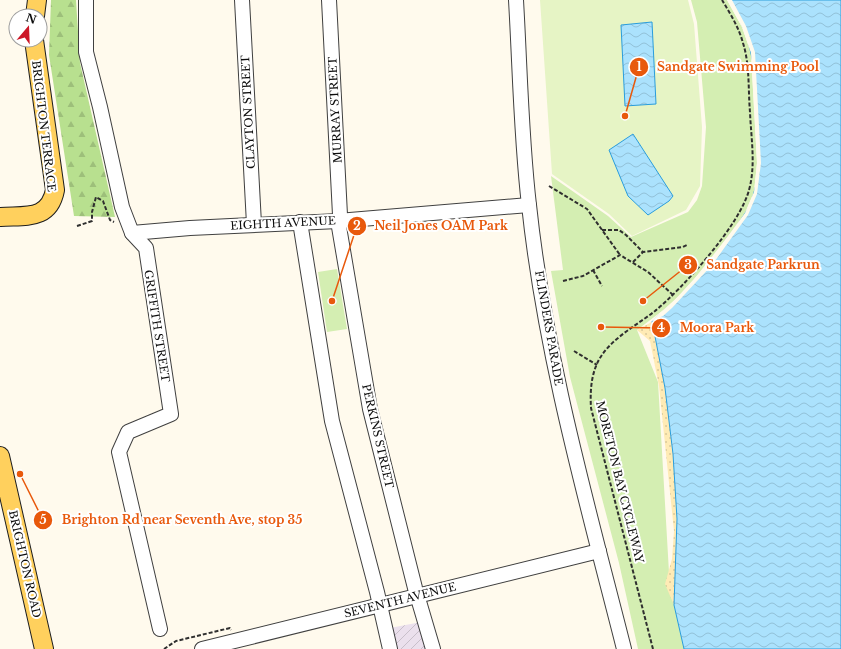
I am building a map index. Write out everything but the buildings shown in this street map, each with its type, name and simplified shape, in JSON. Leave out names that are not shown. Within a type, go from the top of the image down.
[{"type":"main road","name":"BRIGHTON TERRACE","points":[[0,217],[37,215],[47,209],[52,202],[55,190],[35,48]]},
{"type":"main road","name":"BRIGHTON ROAD","points":[[0,456],[44,649]]},
{"type":"street","name":"GRIFFITH STREET","points":[[86,0],[86,52],[122,207],[132,233],[146,248],[170,414],[128,432],[119,452],[160,629]]},
{"type":"street","name":"CLAYTON STREET","points":[[242,0],[254,224]]},
{"type":"street","name":"MURRAY STREET","points":[[329,0],[340,215],[338,221]]},
{"type":"street","name":"FLINDERS PARADE","points":[[516,0],[529,205],[565,420],[624,649]]},
{"type":"street","name":"EIGHTH AVENUE","points":[[132,233],[254,224],[338,221],[529,205]]},
{"type":"street","name":"PERKINS STREET","points":[[338,221],[370,409],[433,649]]},
{"type":"street","points":[[300,222],[332,421],[390,649]]},
{"type":"street","name":"SEVENTH AVENUE","points":[[202,649],[599,551]]},
{"type":"path","name":"MORETON BAY CYCLEWAY","points":[[653,649],[591,408],[591,388],[597,365],[607,349],[673,295],[705,259],[746,201],[751,182],[752,163],[746,54],[740,33],[722,0]]},
{"type":"path","points":[[549,186],[587,209],[620,255],[648,272],[673,295]]},
{"type":"path","points":[[77,226],[92,221],[93,205],[96,198],[103,201],[108,215]]},
{"type":"path","points":[[602,230],[619,230],[643,252]]},
{"type":"path","points":[[632,262],[643,252],[683,248],[687,245]]},
{"type":"path","points":[[563,281],[584,276],[620,255]]},
{"type":"path","points":[[593,270],[602,286]]},
{"type":"path","points":[[574,351],[597,365]]},
{"type":"path","points":[[164,649],[176,641],[230,628]]},
{"type":"shaded area","points":[[421,622],[427,649],[394,649],[390,628]]},
{"type":"green space","points":[[51,0],[76,0],[80,63],[115,217],[74,216],[49,55]]},
{"type":"green space","points":[[540,0],[688,0],[694,24],[702,127],[700,186],[686,210],[632,236],[609,214],[552,174]]},
{"type":"green space","points":[[691,0],[727,0],[742,27],[751,53],[757,163],[754,192],[745,213],[733,230],[695,278],[670,305],[637,330],[658,382],[670,590],[688,649],[638,649],[619,563],[570,377],[551,271],[563,270],[551,176],[608,216],[631,237],[688,212],[697,200],[702,186],[706,127],[697,22]]},
{"type":"green space","points":[[337,269],[347,329],[327,332],[318,272]]},
{"type":"sand","points":[[663,316],[679,346],[677,612],[665,584],[672,559],[674,531],[659,386],[650,341],[637,330]]},
{"type":"water","points":[[729,0],[841,0],[841,649],[684,649],[674,605],[677,519],[673,454],[665,388],[652,321],[682,295],[723,247],[751,204],[759,173],[753,63],[747,35]]},
{"type":"water","points":[[652,22],[656,104],[625,106],[621,25]]},
{"type":"water","points":[[633,134],[673,196],[669,201],[648,215],[628,196],[609,150]]},
{"type":"pier","points":[[727,0],[732,0],[746,26],[755,52],[761,163],[757,194],[748,215],[712,265],[672,308],[663,316],[650,322],[681,294],[709,262],[745,213],[754,192],[757,163],[751,53],[742,27]]},
{"type":"place","name":"Sandgate Swimming Pool","points":[[625,116]]},
{"type":"place","name":"Neil Jones OAM Park","points":[[332,301]]},
{"type":"place","name":"Sandgate Parkrun","points":[[643,301]]},
{"type":"place","name":"Moora Park","points":[[601,327]]},
{"type":"place","name":"Brighton Rd near Seventh Ave, stop 35","points":[[20,474]]}]
